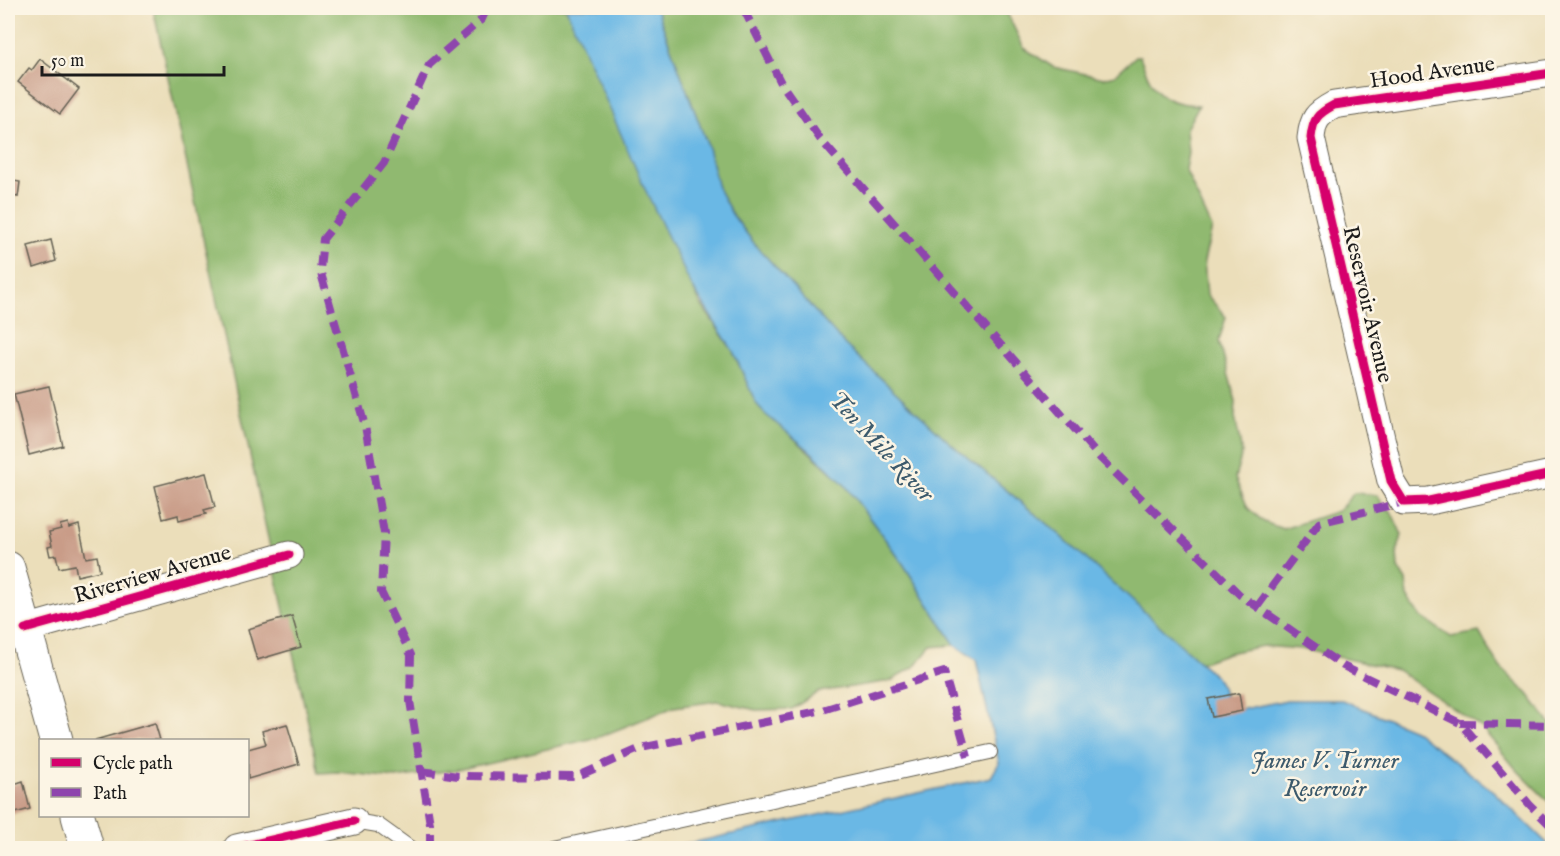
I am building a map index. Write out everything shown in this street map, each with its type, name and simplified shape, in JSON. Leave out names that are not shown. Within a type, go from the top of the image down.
[{"type":"street","name":"Hood Avenue","points":[[1318,113],[1334,105],[1552,73]]},
{"type":"street","name":"Reservoir Avenue","points":[[1318,113],[1312,123],[1311,138],[1391,481],[1404,502],[1430,501],[1552,474]]},
{"type":"street","name":"Riverview Avenue","points":[[25,630],[290,555]]},
{"type":"street","points":[[8,568],[55,739]]},
{"type":"street","points":[[78,817],[87,849]]},
{"type":"street","points":[[237,849],[354,821]]},
{"type":"lane","points":[[554,849],[990,752]]},
{"type":"lane","points":[[354,821],[378,825],[410,849]]},
{"type":"green space","points":[[153,8],[566,8],[700,303],[733,351],[756,403],[845,485],[902,562],[955,645],[931,647],[914,667],[891,681],[818,692],[792,709],[756,710],[717,701],[674,707],[599,737],[461,769],[396,778],[338,772],[319,773]]},
{"type":"green space","points":[[656,8],[1008,8],[1007,13],[1024,48],[1053,67],[1104,78],[1115,75],[1136,56],[1140,56],[1149,78],[1159,93],[1175,102],[1199,105],[1186,129],[1188,153],[1185,169],[1212,228],[1204,261],[1207,295],[1226,317],[1219,341],[1236,401],[1235,417],[1242,453],[1235,478],[1248,508],[1264,522],[1283,529],[1338,511],[1354,493],[1378,495],[1383,506],[1391,511],[1402,535],[1397,552],[1398,568],[1406,581],[1408,597],[1420,616],[1451,637],[1479,632],[1500,667],[1528,694],[1552,726],[1552,805],[1516,769],[1482,728],[1397,670],[1301,649],[1263,646],[1228,653],[1200,663],[1060,535],[949,442],[844,344],[753,242],[732,214],[718,188],[707,144]]},
{"type":"water","points":[[566,8],[656,8],[707,144],[718,188],[732,214],[753,242],[844,344],[949,442],[1060,535],[1216,677],[1222,687],[1228,712],[1287,700],[1342,700],[1414,730],[1493,791],[1552,848],[668,848],[991,777],[999,763],[976,660],[955,645],[902,562],[845,485],[809,450],[765,414],[756,403],[733,351],[691,285],[643,185]]},
{"type":"building","points":[[40,59],[79,89],[60,114],[18,82],[29,68],[32,70]]},
{"type":"building","points":[[8,180],[20,182],[18,197],[8,195]]},
{"type":"building","points":[[51,240],[56,261],[34,268],[28,246]]},
{"type":"building","points":[[49,386],[63,446],[29,455],[14,394]]},
{"type":"building","points":[[206,473],[215,507],[204,510],[206,514],[179,521],[178,515],[163,519],[155,486]]},
{"type":"building","points":[[68,523],[69,528],[79,525],[86,558],[97,556],[100,571],[77,576],[75,565],[59,568],[56,555],[50,556],[48,547],[52,546],[49,532],[61,529],[60,525]]},
{"type":"building","points":[[292,616],[301,647],[257,660],[248,629]]},
{"type":"building","points":[[1239,693],[1242,711],[1212,717],[1208,699]]},
{"type":"building","points":[[155,723],[160,739],[99,739]]},
{"type":"building","points":[[287,724],[299,764],[249,779],[249,749],[266,744],[262,731]]},
{"type":"building","points":[[23,781],[30,809],[8,815],[8,786]]},
{"type":"marked path","points":[[430,848],[430,824],[410,701],[411,655],[381,592],[384,533],[365,426],[320,270],[323,239],[384,163],[429,65],[482,19],[487,8]]},
{"type":"marked path","points":[[743,8],[781,83],[820,139],[1101,459],[1240,595],[1343,666],[1460,723],[1530,805],[1552,827]]},
{"type":"marked path","points":[[1257,607],[1319,523],[1404,502]]},
{"type":"marked path","points":[[421,771],[458,776],[576,777],[641,748],[823,710],[944,672],[968,757]]},
{"type":"marked path","points":[[1460,723],[1552,725]]},
{"type":"cycle path","points":[[1552,73],[1334,105],[1317,118],[1311,138],[1391,481],[1404,502],[1429,501],[1552,474]]},
{"type":"cycle path","points":[[25,629],[289,555]]},
{"type":"cycle path","points":[[237,848],[354,821]]},
{"type":"water label","name":"Ten Mile River","points":[[882,446]]},
{"type":"water label","name":"James V. Turner Reservoir","points":[[1325,774]]}]
